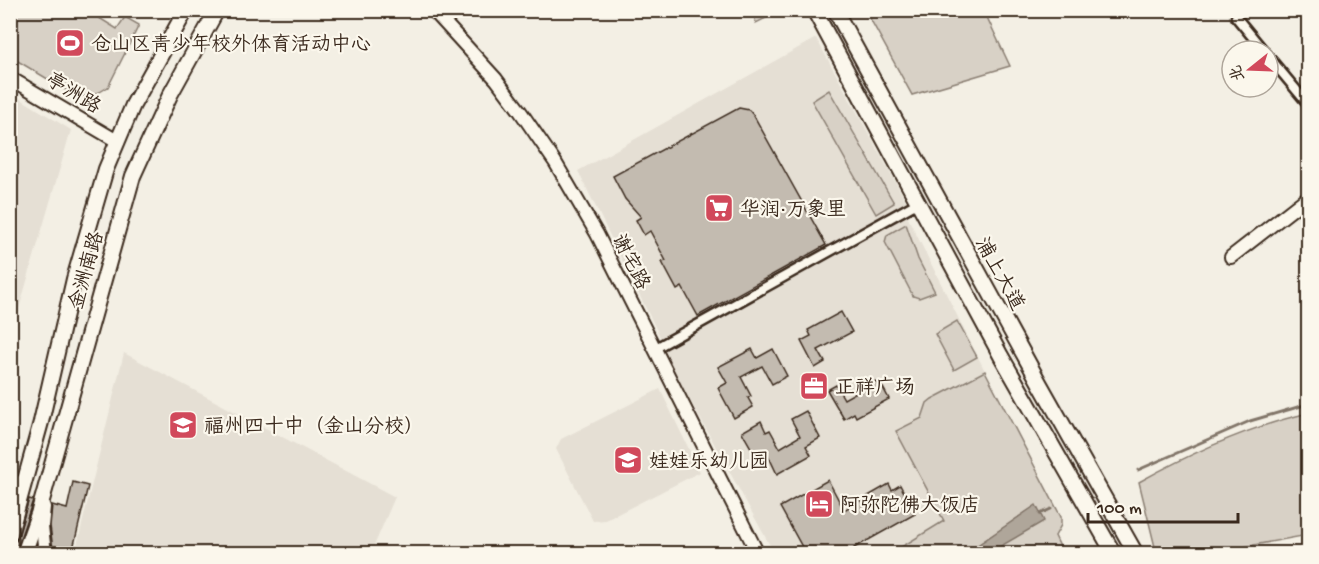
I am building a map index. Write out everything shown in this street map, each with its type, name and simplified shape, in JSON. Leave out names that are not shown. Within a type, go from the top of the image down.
[{"type":"main road","name":"金洲南路","points":[[10,534],[27,476],[74,279],[101,182],[143,86],[186,10]]},
{"type":"main road","name":"金洲南路","points":[[24,554],[139,158],[170,94],[217,10]]},
{"type":"main road","name":"浦上大道","points":[[814,10],[1001,356],[1114,554]]},
{"type":"main road","name":"浦上大道","points":[[835,10],[1136,554]]},
{"type":"street","name":"谢宅路","points":[[433,10],[496,79],[555,162],[597,234],[758,554]]},
{"type":"street","points":[[1236,17],[1254,39]]},
{"type":"street","points":[[1280,70],[1308,104]]},
{"type":"street","name":"亭洲路","points":[[10,78],[117,141]]},
{"type":"street","points":[[1231,257],[1308,196]]},
{"type":"street","points":[[654,349],[917,202]]},
{"type":"street","points":[[10,496],[27,476]]},
{"type":"street","points":[[45,488],[42,526],[45,554]]},
{"type":"shaded area","points":[[752,10],[779,10],[780,11],[756,23]]},
{"type":"shaded area","name":"仓山区青少年校外体育活动中心","points":[[18,11],[88,11],[117,29],[125,17],[139,25],[108,87],[88,96],[76,96],[11,57],[11,24]]},
{"type":"shaded area","points":[[866,11],[984,11],[1010,66],[912,95]]},
{"type":"shaded area","points":[[816,38],[907,203],[662,341],[578,171]]},
{"type":"shaded area","points":[[829,90],[894,203],[876,214],[812,101]]},
{"type":"shaded area","points":[[11,93],[71,130],[11,336]]},
{"type":"shaded area","points":[[906,214],[985,371],[932,399],[925,408],[922,418],[944,521],[890,553],[791,553],[787,547],[773,551],[662,349]]},
{"type":"shaded area","points":[[906,224],[918,259],[935,292],[919,298],[913,296],[885,242],[887,235]]},
{"type":"shaded area","points":[[957,321],[977,357],[954,370],[935,334]]},
{"type":"shaded area","name":"福州四十中（金山分校）","points":[[124,353],[395,497],[371,553],[75,553]]},
{"type":"shaded area","points":[[985,371],[1061,517],[1061,525],[1055,536],[1063,553],[989,553],[999,547],[1036,506],[966,553],[890,554],[944,521],[896,431],[922,418],[927,403],[932,399]]},
{"type":"shaded area","name":"娃娃乐幼儿园","points":[[660,389],[700,472],[606,520],[593,521],[556,449],[561,439]]},
{"type":"shaded area","points":[[1308,413],[1308,435],[1302,437],[1308,465],[1308,535],[1211,553],[1169,553],[1155,547],[1139,482],[1221,442],[1264,425]]},
{"type":"shaded area","points":[[1036,505],[1044,521],[989,553],[966,553]]},
{"type":"building","name":"华润·万象里","points":[[739,108],[749,110],[754,116],[826,245],[698,316],[682,287],[677,290],[662,262],[666,261],[650,231],[644,235],[636,220],[641,217],[625,199],[613,176]]},
{"type":"building","points":[[841,312],[852,332],[818,350],[825,362],[815,368],[801,341],[811,336],[808,330]]},
{"type":"building","points":[[752,349],[757,358],[773,349],[787,376],[772,384],[762,366],[741,377],[751,396],[748,398],[753,407],[734,418],[718,388],[727,383],[718,367]]},
{"type":"building","points":[[876,381],[878,385],[881,384],[889,399],[856,417],[854,413],[844,419],[827,390],[836,385],[844,399]]},
{"type":"building","points":[[806,411],[820,438],[806,446],[811,455],[777,474],[768,455],[758,460],[742,432],[761,421],[766,432],[770,430],[780,448],[800,436],[791,419]]},
{"type":"building","points":[[828,480],[844,510],[889,484],[892,490],[900,485],[906,496],[909,494],[914,504],[910,506],[915,514],[854,548],[857,554],[806,554],[780,507]]},
{"type":"building","points":[[73,482],[88,486],[72,553],[53,549],[50,526],[52,505],[67,509]]},
{"type":"building","points":[[29,499],[33,500],[15,554],[10,554],[10,543],[16,541],[18,537]]},
{"type":"waterway","points":[[1138,470],[1250,421],[1308,404]]},
{"type":"waterway","points":[[1040,514],[1051,509]]},
{"type":"place","name":"仓山区青少年校外体育活动中心","points":[[70,43]]},
{"type":"place","name":"华润·万象里","points":[[719,208]]},
{"type":"place","name":"正祥广场","points":[[814,386]]},
{"type":"place","name":"福州四十中（金山分校）","points":[[183,425]]},
{"type":"place","name":"娃娃乐幼儿园","points":[[628,460]]},
{"type":"place","name":"阿弥陀佛大饭店","points":[[819,504]]}]
